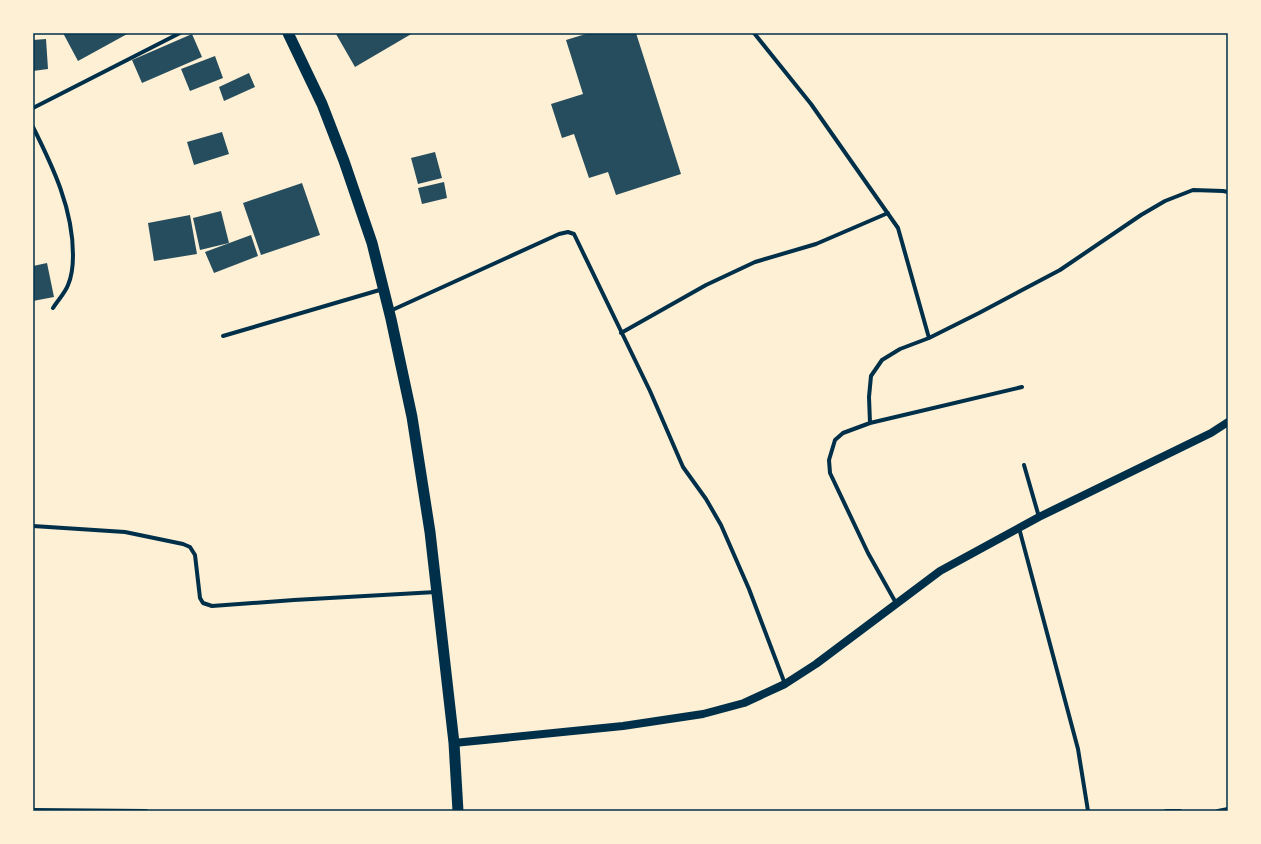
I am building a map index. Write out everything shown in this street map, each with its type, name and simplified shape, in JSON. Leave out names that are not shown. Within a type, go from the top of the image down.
[{"type":"highway","points":[[288,33],[322,104],[344,162],[372,243],[389,311],[412,417],[430,532],[454,743],[458,811]]},
{"type":"main road","points":[[454,743],[623,726],[703,714],[744,703],[785,684],[816,664],[940,571],[1039,516],[1211,433],[1228,422]]},
{"type":"street","points":[[33,108],[180,33]]},
{"type":"street","points":[[754,33],[811,104],[898,228],[929,338]]},
{"type":"street","points":[[33,127],[61,188],[70,220],[73,244],[73,261],[69,284],[53,308]]},
{"type":"street","points":[[870,423],[869,397],[871,376],[882,360],[900,349],[929,338],[1060,270],[1141,215],[1165,202],[1193,190],[1223,190],[1228,192]]},
{"type":"street","points":[[622,333],[706,285],[755,262],[816,244],[888,213]]},
{"type":"street","points":[[389,311],[558,234],[568,232],[573,233],[650,391],[683,467],[706,499],[721,525],[749,589],[785,684]]},
{"type":"street","points":[[224,336],[383,289]]},
{"type":"street","points":[[896,603],[868,553],[830,472],[829,460],[835,440],[843,433],[870,423],[1022,387]]},
{"type":"street","points":[[1024,465],[1039,516]]},
{"type":"street","points":[[33,526],[125,532],[183,544],[190,547],[195,555],[200,598],[203,603],[212,606],[436,592]]},
{"type":"street","points":[[1019,528],[1078,749],[1088,811]]},
{"type":"street","points":[[1218,811],[1228,809]]},
{"type":"street","points":[[33,810],[146,811]]},
{"type":"street","points":[[1166,811],[1180,811]]},
{"type":"building","points":[[63,33],[129,33],[78,61]]},
{"type":"building","points":[[413,33],[355,67],[336,34]]},
{"type":"building","points":[[589,33],[636,33],[681,174],[616,195],[608,172],[589,178],[574,134],[562,138],[551,104],[583,94],[566,40]]},
{"type":"building","points":[[192,34],[202,57],[142,83],[132,60]]},
{"type":"building","points":[[46,39],[48,69],[33,71],[33,40]]},
{"type":"building","points":[[215,56],[223,78],[190,91],[181,69]]},
{"type":"building","points":[[249,73],[255,87],[224,101],[219,87]]},
{"type":"building","points":[[222,132],[229,154],[194,165],[187,142]]},
{"type":"building","points":[[435,152],[442,178],[418,184],[411,158]]},
{"type":"building","points":[[444,182],[447,198],[422,204],[418,188]]},
{"type":"building","points":[[302,183],[320,235],[261,255],[243,203]]},
{"type":"building","points":[[221,211],[229,243],[200,250],[193,218]]},
{"type":"building","points":[[190,215],[197,254],[154,261],[148,223]]},
{"type":"building","points":[[251,235],[258,256],[214,273],[205,252]]},
{"type":"building","points":[[47,263],[54,297],[33,301],[33,266]]}]
